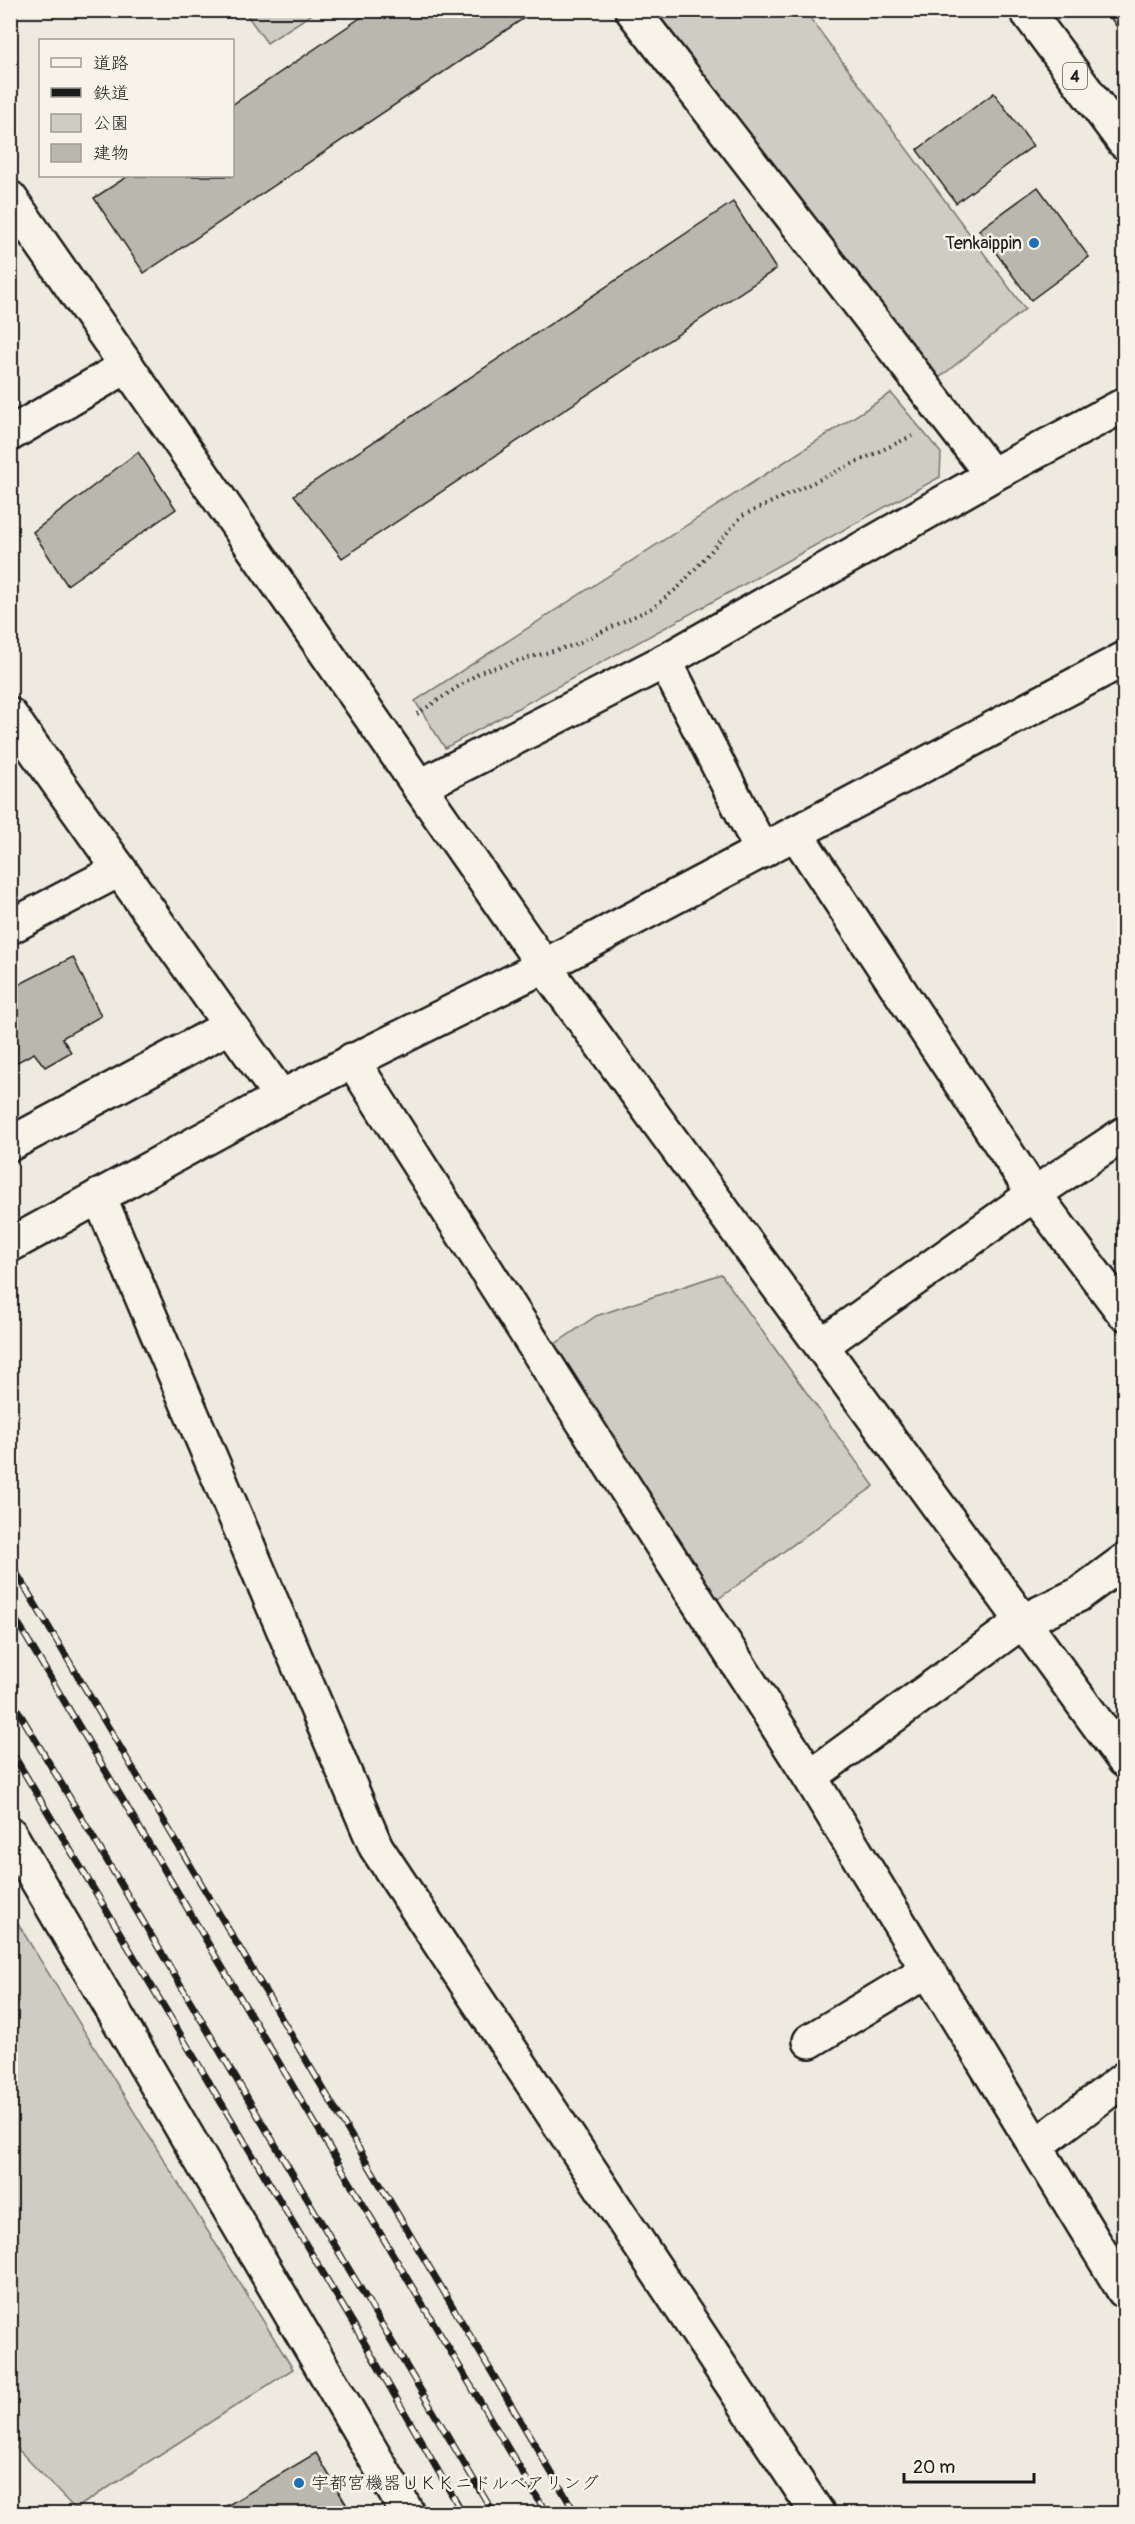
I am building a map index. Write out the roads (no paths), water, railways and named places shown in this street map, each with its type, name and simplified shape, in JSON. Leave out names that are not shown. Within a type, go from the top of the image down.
[{"type":"main road","points":[[632,10],[992,475]]},
{"type":"main road","name":"4","points":[[1026,10],[1125,142]]},
{"type":"main road","points":[[10,198],[544,966],[1125,1760]]},
{"type":"main road","points":[[10,434],[127,366]]},
{"type":"main road","points":[[419,787],[665,661],[992,475],[1125,405]]},
{"type":"main road","points":[[10,1245],[281,1097],[544,966],[1125,659]]},
{"type":"main road","points":[[665,661],[762,851]]},
{"type":"main road","points":[[10,715],[281,1097]]},
{"type":"main road","points":[[796,834],[1034,1194],[1125,1313]]},
{"type":"main road","points":[[10,927],[119,870]]},
{"type":"main road","points":[[10,1144],[230,1026]]},
{"type":"main road","points":[[352,1060],[810,1777],[1125,2291]]},
{"type":"main road","points":[[822,1345],[1034,1194],[1125,1134]]},
{"type":"main road","points":[[99,1196],[376,1846],[818,2514]]},
{"type":"main road","points":[[810,1777],[1023,1621],[1078,1595],[1125,1561]]},
{"type":"main road","points":[[10,1834],[408,2514]]},
{"type":"main road","points":[[810,2041],[928,1970]]},
{"type":"main road","points":[[1036,2146],[1125,2079]]},
{"type":"railway","points":[[10,1562],[576,2514]]},
{"type":"railway","points":[[10,1610],[547,2514]]},
{"type":"railway","points":[[10,1697],[494,2514]]},
{"type":"railway","points":[[10,1749],[357,2330],[463,2514]]},
{"type":"place","name":"Tenkaippin","points":[[1034,243]]},
{"type":"place","name":"宇都宮機器ＵＫＫニドルベアリング","points":[[299,2483]]}]
